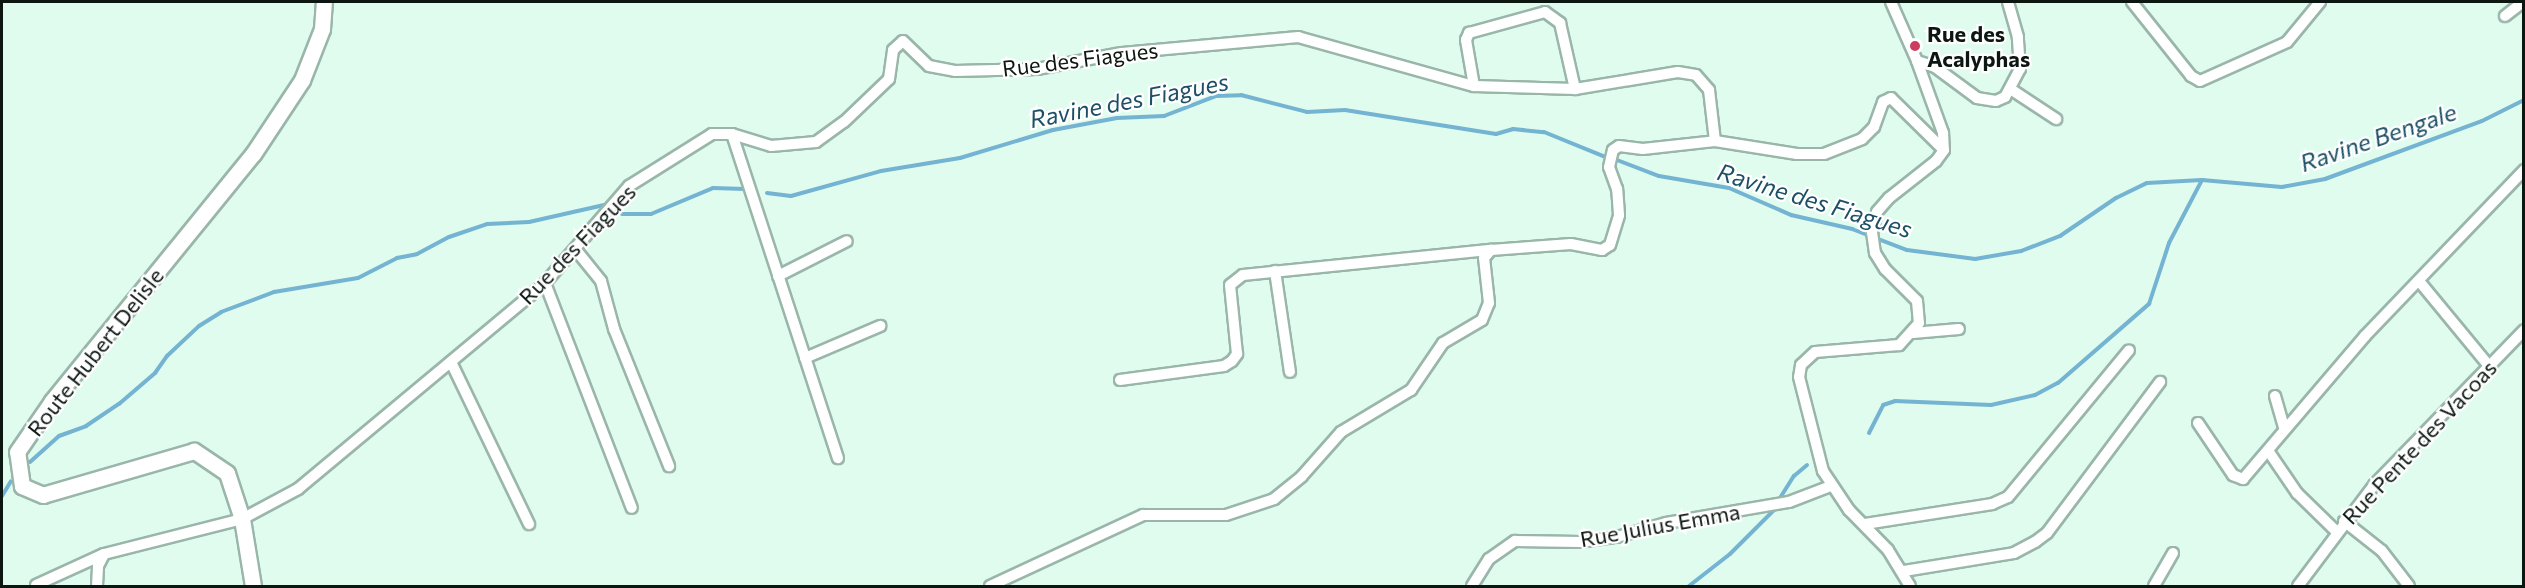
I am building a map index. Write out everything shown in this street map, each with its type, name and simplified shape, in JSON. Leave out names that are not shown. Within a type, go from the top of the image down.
[{"type":"main road","name":"Route Hubert Delisle","points":[[253,586],[242,519],[227,473],[194,451],[43,495],[22,486],[17,452],[52,401],[254,154],[302,80],[322,29],[324,2]]},
{"type":"street","points":[[1891,2],[1938,112],[1944,150],[1927,172],[1889,198],[1877,212],[1872,232],[1875,253],[1917,301],[1919,323],[1913,333],[1899,345],[1826,348],[1801,365],[1799,377],[1814,447],[1831,486],[1904,571],[1910,586]]},
{"type":"street","points":[[1917,61],[1935,67],[1986,101],[1996,101],[2012,90],[2020,69],[2018,37],[2008,2]]},
{"type":"street","points":[[2132,2],[2191,76],[2200,81],[2208,80],[2287,42],[2320,2]]},
{"type":"street","points":[[2505,16],[2523,2]]},
{"type":"street","points":[[1474,86],[1466,40],[1469,33],[1545,12],[1560,23],[1575,89]]},
{"type":"street","name":"Rue des Fiagues","points":[[36,585],[104,554],[242,519],[298,489],[545,283],[576,250],[629,186],[712,134],[732,134],[771,146],[816,142],[844,122],[889,79],[893,50],[903,41],[929,66],[955,71],[1037,69],[1122,53],[1298,38],[1474,86],[1575,89],[1662,73],[1696,75],[1708,90],[1713,105],[1715,141]]},
{"type":"street","points":[[2012,90],[2056,119]]},
{"type":"street","points":[[1120,380],[1224,366],[1237,354],[1230,285],[1243,275],[1562,244],[1606,248],[1614,238],[1619,215],[1617,189],[1609,166],[1613,150],[1619,146],[1643,149],[1715,141],[1797,154],[1824,154],[1862,139],[1874,127],[1883,102],[1891,98],[1944,150]]},
{"type":"street","points":[[732,134],[838,458]]},
{"type":"street","points":[[2198,423],[2236,479],[2244,479],[2269,452],[2284,428],[2523,170]]},
{"type":"street","points":[[778,276],[847,241]]},
{"type":"street","points":[[576,250],[602,281],[614,329],[669,466]]},
{"type":"street","points":[[990,586],[1143,515],[1226,515],[1258,506],[1287,490],[1341,432],[1412,390],[1443,343],[1482,320],[1489,303],[1484,258],[1491,250]]},
{"type":"street","points":[[1275,272],[1290,372]]},
{"type":"street","points":[[2419,280],[2489,366]]},
{"type":"street","points":[[545,283],[632,508]]},
{"type":"street","points":[[805,358],[880,326]]},
{"type":"street","points":[[1913,333],[1959,329]]},
{"type":"street","name":"Rue Pente des Vacoas","points":[[2298,586],[2344,521],[2523,330]]},
{"type":"street","points":[[1864,524],[1992,504],[2008,497],[2129,350]]},
{"type":"street","points":[[452,362],[529,524]]},
{"type":"street","points":[[1904,571],[2014,553],[2035,542],[2051,528],[2160,382]]},
{"type":"street","points":[[2274,396],[2284,428]]},
{"type":"street","points":[[2269,452],[2297,493],[2337,532]]},
{"type":"street","name":"Rue Julius Emma","points":[[1472,586],[1489,559],[1515,541],[1580,542],[1617,537],[1665,523],[1789,502],[1831,486]]},
{"type":"street","points":[[2344,521],[2382,551],[2409,586]]},
{"type":"street","points":[[2154,586],[2173,553]]},
{"type":"street","points":[[97,586],[98,566],[104,554]]},
{"type":"waterway","name":"Ravine des Fiagues","points":[[767,193],[791,196],[881,171],[960,158],[1053,130],[1117,118],[1164,116],[1216,96],[1241,95],[1307,112],[1345,110],[1496,134],[1513,129],[1544,132],[1603,156]]},
{"type":"waterway","name":"Ravine Bengale","points":[[1869,433],[1883,405],[1895,401],[1991,405],[2035,395],[2058,383],[2149,304],[2169,243],[2202,180],[2282,187],[2325,179],[2482,121],[2524,100]]},
{"type":"waterway","name":"Ravine des Fiagues","points":[[1617,160],[1659,176],[1729,188],[1791,215],[1852,229],[1907,250],[1975,259],[2021,251],[2060,236],[2116,198],[2147,183],[2202,180]]},
{"type":"waterway","name":"Ravine des Fiagues","points":[[622,214],[651,214],[713,188],[745,189]]},
{"type":"waterway","name":"Ravine des Fiagues","points":[[30,462],[59,436],[86,426],[119,404],[155,373],[167,356],[199,326],[221,312],[274,292],[358,278],[397,258],[417,254],[449,237],[487,224],[529,222],[604,205]]},
{"type":"waterway","name":"Ravine Bengale","points":[[1780,498],[1794,476],[1807,465]]},
{"type":"waterway","name":"Ravine des Fiagues","points":[[2,496],[11,481]]},
{"type":"waterway","name":"Ravine Bengale","points":[[1689,586],[1730,554],[1775,509]]},
{"type":"place","name":"Rue des Acalyphas","points":[[1915,46]]}]
